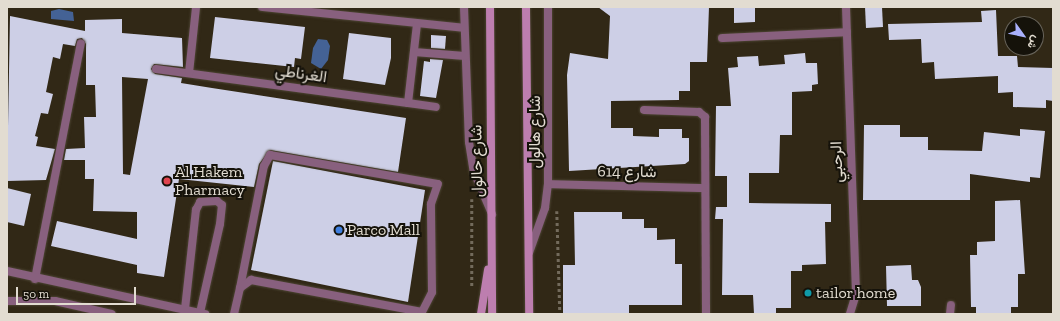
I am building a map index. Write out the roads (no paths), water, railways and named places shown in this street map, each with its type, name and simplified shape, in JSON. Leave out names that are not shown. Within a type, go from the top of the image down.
[{"type":"main road","name":"شارع حالول","points":[[490,7],[493,246],[492,314]]},
{"type":"main road","points":[[526,7],[529,314]]},
{"type":"main road","points":[[481,314],[493,246]]},
{"type":"street","points":[[189,73],[196,7]]},
{"type":"street","points":[[262,7],[464,28]]},
{"type":"street","points":[[464,7],[465,56],[472,159],[492,214]]},
{"type":"street","name":"شارع هالول","points":[[529,253],[545,208],[548,184],[548,7]]},
{"type":"street","name":"الرحبي","points":[[846,7],[856,294],[850,314]]},
{"type":"street","points":[[408,103],[417,24]]},
{"type":"street","points":[[722,38],[847,32]]},
{"type":"street","points":[[35,278],[81,42]]},
{"type":"street","points":[[414,52],[465,56]]},
{"type":"street","name":"الغرناطي","points":[[156,69],[436,107]]},
{"type":"street","points":[[644,110],[699,112],[705,117],[706,314]]},
{"type":"street","points":[[234,314],[264,166],[270,155],[438,184],[431,204],[432,292],[422,312],[251,280],[240,288]]},
{"type":"street","name":"شارع 614","points":[[548,184],[705,188]]},
{"type":"street","points":[[7,271],[203,314],[220,224],[222,205],[217,201],[200,202],[196,210],[184,309]]},
{"type":"street","points":[[7,301],[48,300],[112,314]]},
{"type":"street","points":[[950,314],[951,305]]},
{"type":"water","points":[[59,9],[73,12],[74,21],[51,19],[51,11]]},
{"type":"water","points":[[318,39],[327,40],[330,46],[328,60],[321,69],[311,63],[313,48]]},
{"type":"place","name":"Al Hakem Pharmacy","points":[[167,181]]},
{"type":"place","name":"Parco Mall","points":[[339,230]]},
{"type":"place","name":"tailor home","points":[[808,293]]}]
